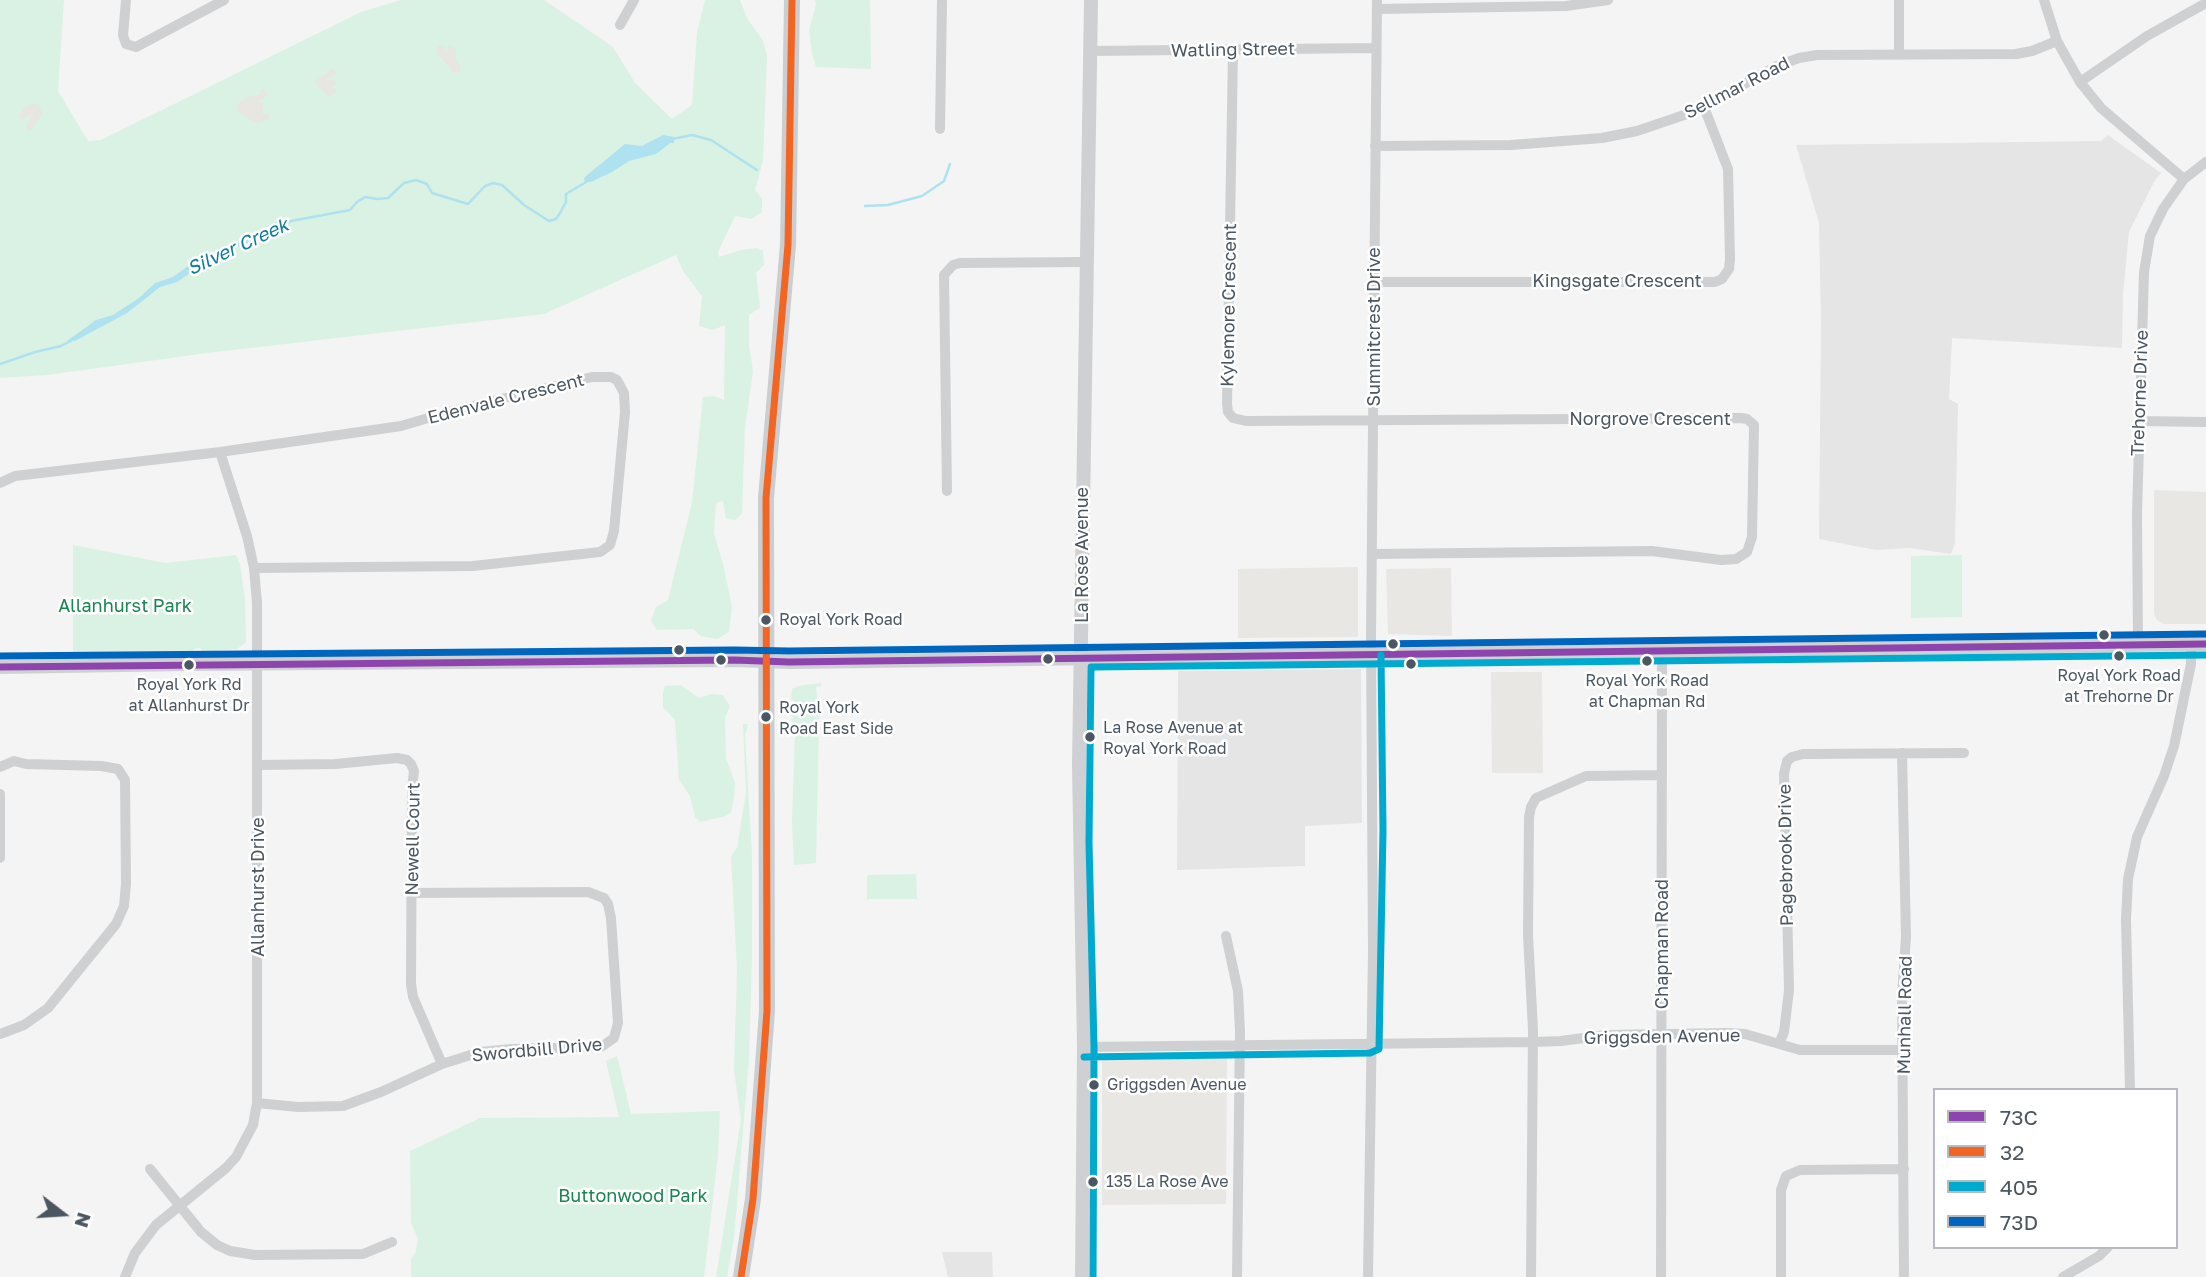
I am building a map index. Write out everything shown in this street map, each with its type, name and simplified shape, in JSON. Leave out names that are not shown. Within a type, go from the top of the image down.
[{"type":"main road","points":[[741,1277],[756,1171],[767,1011],[766,498],[788,245],[793,0]]},
{"type":"main road","name":"La Rose Avenue","points":[[1082,1277],[1084,1047],[1078,842],[1091,0]]},
{"type":"main road","points":[[0,667],[766,662],[2206,644]]},
{"type":"street","points":[[126,0],[123,35],[126,44],[136,47],[225,0]]},
{"type":"street","points":[[620,25],[634,0]]},
{"type":"street","points":[[940,129],[942,0]]},
{"type":"street","points":[[1377,4],[1566,6],[1608,0]]},
{"type":"street","points":[[1899,0],[1899,55]]},
{"type":"street","points":[[2044,0],[2057,41],[2080,82],[2101,108],[2184,179]]},
{"type":"street","points":[[2080,82],[2147,36],[2206,3]]},
{"type":"street","name":"Summitcrest Drive","points":[[1368,1277],[1377,4]]},
{"type":"street","name":"Sellmar Road","points":[[1375,146],[1569,142],[1637,131],[1703,107],[1777,66],[1799,58],[1817,55],[2016,54],[2057,41]]},
{"type":"street","name":"Watling Street","points":[[1090,51],[1376,48]]},
{"type":"street","name":"Kylemore Crescent","points":[[1233,50],[1228,412],[1233,418],[1246,421],[1373,420]]},
{"type":"street","name":"Kingsgate Crescent","points":[[1374,282],[1715,282],[1722,279],[1730,259],[1728,169],[1703,107]]},
{"type":"street","name":"Trehorne Drive","points":[[2138,644],[2139,421],[2144,272],[2150,236],[2163,209],[2184,179],[2206,162]]},
{"type":"street","points":[[947,491],[944,275],[953,265],[960,263],[1086,262]]},
{"type":"street","name":"Edenvale Crescent","points":[[0,484],[15,476],[220,452],[401,426],[592,377],[611,377],[617,380],[624,393],[625,412],[614,531],[610,545],[600,552],[473,566],[254,568]]},
{"type":"street","name":"Norgrove Crescent","points":[[1372,554],[1652,551],[1721,560],[1736,559],[1742,557],[1752,543],[1754,430],[1751,422],[1741,418],[1373,420]]},
{"type":"street","points":[[2139,421],[2206,422]]},
{"type":"street","name":"Allanhurst Drive","points":[[125,1277],[135,1253],[148,1234],[236,1157],[253,1125],[257,1102],[258,765],[254,568],[247,536],[220,452]]},
{"type":"street","points":[[2130,1088],[2126,920],[2128,879],[2137,837],[2174,746],[2191,664],[2191,644]]},
{"type":"street","name":"Chapman Road","points":[[1661,1277],[1662,652]]},
{"type":"street","name":"Munhall Road","points":[[1902,753],[1906,937],[1902,995],[1904,1277]]},
{"type":"street","name":"Pagebrook Drive","points":[[1779,1044],[1784,1031],[1789,990],[1787,761],[1797,755],[1964,753]]},
{"type":"street","name":"Newell Court","points":[[258,765],[335,764],[397,758],[407,760],[414,771],[411,984],[413,997],[442,1064]]},
{"type":"street","points":[[0,767],[14,761],[118,769],[125,780],[126,884],[124,906],[116,924],[48,1008],[24,1026],[0,1034]]},
{"type":"street","points":[[1531,1277],[1532,1042],[1528,947],[1531,807],[1536,798],[1586,776],[1662,775]]},
{"type":"street","points":[[0,794],[0,858]]},
{"type":"street","name":"Swordbill Drive","points":[[257,1102],[298,1107],[342,1106],[381,1092],[442,1064],[489,1051],[593,1048],[610,1043],[617,1032],[618,1023],[610,911],[604,898],[588,892],[411,893]]},
{"type":"street","points":[[1226,936],[1238,990],[1240,1045],[1237,1277]]},
{"type":"street","name":"Griggsden Avenue","points":[[1084,1047],[1532,1042],[1662,1033],[1745,1034],[1800,1049],[1903,1049]]},
{"type":"street","points":[[150,1169],[211,1241],[239,1254],[363,1254],[392,1242]]},
{"type":"street","points":[[1781,1277],[1781,1190],[1786,1175],[1800,1170],[1904,1170]]},
{"type":"street","points":[[2063,1277],[2106,1249]]},
{"type":"shaded area","points":[[2108,135],[2161,173],[2129,232],[2123,295],[2122,348],[1952,338],[1949,399],[1958,404],[1955,543],[1951,554],[1909,548],[1876,550],[1819,539],[1819,223],[1796,145],[2101,141]]},
{"type":"shaded area","points":[[2154,490],[2206,492],[2206,624],[2163,624],[2154,614]]},
{"type":"shaded area","points":[[1358,567],[1358,637],[1238,638],[1238,569]]},
{"type":"shaded area","points":[[1451,568],[1452,636],[1388,634],[1386,569]]},
{"type":"shaded area","points":[[1361,669],[1362,823],[1305,826],[1305,866],[1177,870],[1178,671]]},
{"type":"shaded area","points":[[1491,672],[1542,672],[1543,773],[1492,773]]},
{"type":"shaded area","points":[[1227,1058],[1226,1204],[1102,1205],[1102,1060]]},
{"type":"shaded area","points":[[942,1252],[992,1252],[993,1277],[948,1277]]},
{"type":"green space","points":[[0,0],[64,0],[58,91],[88,141],[101,140],[361,12],[401,0],[544,0],[613,47],[635,83],[672,119],[692,105],[697,33],[705,0],[740,0],[747,18],[763,41],[767,56],[763,161],[755,190],[762,199],[762,212],[751,219],[735,216],[718,252],[719,257],[757,248],[763,251],[764,265],[756,273],[760,308],[749,315],[749,345],[753,371],[745,428],[742,513],[736,520],[726,519],[723,501],[716,503],[714,533],[732,607],[729,632],[717,639],[700,636],[694,629],[657,630],[651,621],[656,607],[668,600],[692,502],[703,397],[713,396],[724,400],[725,325],[713,330],[699,326],[702,296],[683,271],[676,255],[544,314],[207,353],[47,375],[0,378]]},
{"type":"green space","points":[[815,0],[870,0],[871,69],[816,67],[809,30]]},
{"type":"green space","name":"Allanhurst Park","points":[[73,545],[165,563],[236,555],[240,564],[245,600],[246,642],[237,649],[202,652],[200,648],[193,649],[193,653],[188,656],[73,659]]},
{"type":"green space","points":[[1962,555],[1962,617],[1911,618],[1911,556]]},
{"type":"green space","points":[[821,683],[821,686],[816,687],[819,722],[816,863],[794,865],[792,820],[795,733],[791,719],[792,689]]},
{"type":"green space","points":[[681,685],[699,698],[711,694],[723,695],[730,706],[725,717],[726,758],[735,783],[731,812],[726,816],[700,822],[695,817],[690,796],[679,780],[675,720],[663,707],[663,693],[665,686]]},
{"type":"green space","points":[[743,724],[748,724],[745,736],[752,855],[749,1059],[734,1238],[727,1277],[716,1277],[741,1120],[734,1070],[737,970],[731,856],[737,848],[746,792]]},
{"type":"green space","points":[[916,874],[917,899],[867,899],[867,875]]},
{"type":"green space","name":"Buttonwood Park","points":[[617,1056],[631,1114],[720,1111],[718,1155],[704,1277],[411,1277],[411,1259],[418,1239],[411,1223],[410,1151],[480,1118],[619,1117],[606,1061]]},
{"type":"sand","points":[[440,45],[444,46],[445,53],[449,45],[457,51],[455,59],[461,67],[459,73],[453,73],[437,54]]},
{"type":"sand","points":[[334,68],[336,74],[325,80],[334,80],[337,83],[331,88],[336,89],[336,92],[329,96],[315,81]]},
{"type":"sand","points":[[263,88],[268,95],[258,102],[264,103],[262,114],[269,114],[270,119],[257,123],[239,113],[237,109],[238,104],[246,97],[259,95]]},
{"type":"sand","points":[[33,103],[39,105],[42,113],[29,131],[26,128],[31,116],[28,115],[23,120],[19,117],[24,107]]},
{"type":"water","points":[[663,135],[674,137],[674,143],[656,154],[629,161],[612,172],[585,182],[586,176],[625,144],[642,146]]},
{"type":"water","points":[[203,255],[205,263],[177,282],[160,287],[127,313],[75,341],[67,341],[96,320],[113,315],[139,298],[155,283],[173,277]]},
{"type":"waterway","name":"Silver Creek","points":[[672,139],[692,135],[711,140],[757,170]]},
{"type":"waterway","name":"Silver Creek","points":[[865,206],[888,205],[922,196],[944,181],[950,164]]},
{"type":"waterway","name":"Silver Creek","points":[[202,262],[291,221],[350,210],[365,197],[388,198],[404,183],[416,180],[427,184],[432,193],[468,204],[485,186],[493,183],[502,185],[524,205],[549,221],[556,219],[560,213],[566,202],[566,194],[586,182]]},
{"type":"waterway","name":"Silver Creek","points":[[0,364],[71,341]]},
{"type":"transit line","name":"32","points":[[741,1277],[753,1199],[767,1011],[766,498],[788,245],[792,0]]},
{"type":"transit line","name":"73D","points":[[0,656],[789,651],[2206,634]]},
{"type":"transit line","name":"73C","points":[[0,667],[734,660],[789,662],[2206,644]]},
{"type":"transit line","name":"405","points":[[1084,1057],[1370,1053],[1379,1049],[1383,830],[1381,655]]},
{"type":"transit line","name":"405","points":[[1093,1277],[1094,1047],[1089,842],[1091,667],[2206,655]]},
{"type":"place","name":"Royal York Road","points":[[766,620]]},
{"type":"place","name":"Royal York Road at Trehorne Dr","points":[[2119,656]]},
{"type":"place","name":"Royal York Road at Chapman Rd","points":[[1647,661]]},
{"type":"place","name":"Royal York Rd at Allanhurst Dr","points":[[189,665]]},
{"type":"place","name":"Royal York Road East Side","points":[[766,717]]},
{"type":"place","name":"La Rose Avenue at Royal York Road","points":[[1090,737]]},
{"type":"place","name":"Griggsden Avenue","points":[[1094,1085]]},
{"type":"place","name":"135 La Rose Ave","points":[[1093,1182]]}]
